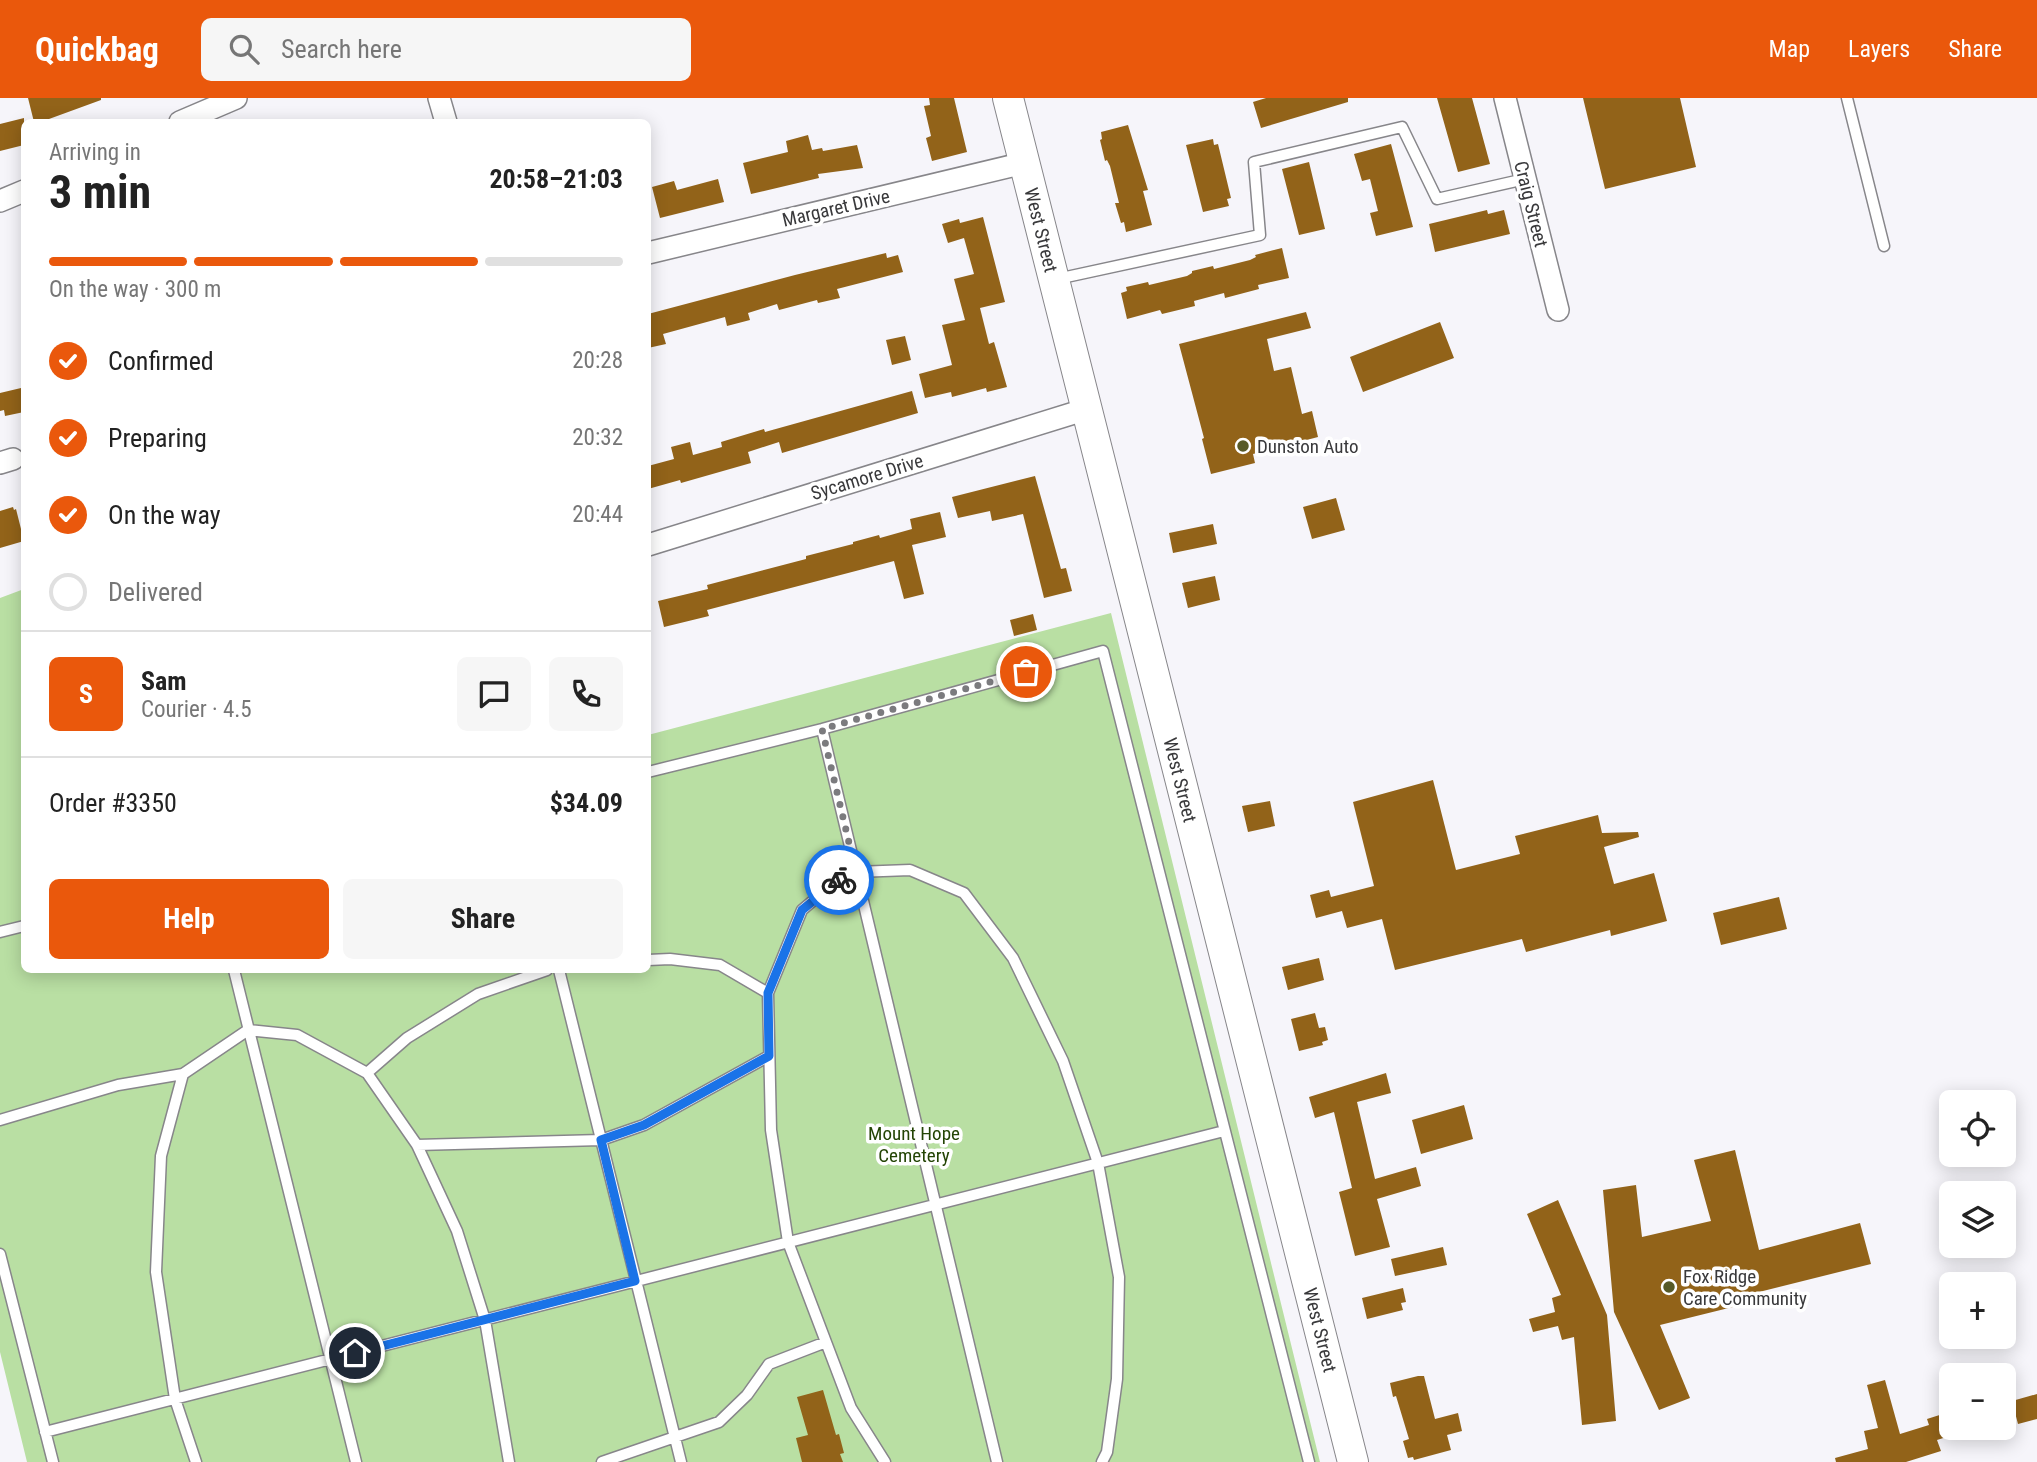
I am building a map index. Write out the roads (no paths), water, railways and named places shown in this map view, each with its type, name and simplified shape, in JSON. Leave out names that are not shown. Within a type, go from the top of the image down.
[{"type":"main road","name":"West Street","points":[[1008,98],[1353,1462]]},
{"type":"street","points":[[187,119],[236,98]]},
{"type":"street","points":[[439,98],[445,119]]},
{"type":"street","name":"Craig Street","points":[[1505,98],[1558,310]]},
{"type":"street","name":"Margaret Drive","points":[[651,252],[1024,163]]},
{"type":"street","points":[[0,201],[21,192]]},
{"type":"street","name":"Sycamore Drive","points":[[651,544],[1087,409]]},
{"type":"lane","points":[[1847,98],[1884,246]]},
{"type":"lane","points":[[1054,279],[1260,235],[1254,162],[1402,127],[1437,199],[1525,179]]},
{"type":"lane","points":[[651,771],[822,729],[1103,651],[1308,1462]]},
{"type":"lane","points":[[822,729],[997,1462]]},
{"type":"lane","points":[[885,1462],[852,1408],[788,1242],[771,1130],[768,993],[802,910],[834,883],[856,872],[910,870],[964,892],[1013,958],[1063,1061],[1098,1163],[1119,1277],[1116,1379],[1107,1452],[1102,1462]]},
{"type":"lane","points":[[0,932],[21,927]]},
{"type":"lane","points":[[651,960],[670,959],[720,965],[768,993]]},
{"type":"lane","points":[[235,973],[356,1462]]},
{"type":"lane","points":[[367,1073],[407,1038],[478,994],[524,973]]},
{"type":"lane","points":[[560,973],[681,1462]]},
{"type":"lane","points":[[0,1119],[118,1085],[183,1074],[248,1030],[297,1035],[367,1073],[417,1145],[457,1231],[485,1320],[509,1462]]},
{"type":"lane","points":[[417,1145],[601,1140],[644,1125],[769,1056]]},
{"type":"lane","points":[[183,1074],[161,1156],[156,1272],[175,1399],[196,1462]]},
{"type":"lane","points":[[46,1432],[1223,1131]]},
{"type":"lane","points":[[0,1254],[53,1462]]},
{"type":"lane","points":[[602,1462],[719,1422],[747,1395],[769,1364],[826,1342]]},
{"type":"place","name":"Dunston Auto","points":[[1243,446]]},
{"type":"place","name":"Fox Ridge Care Community","points":[[1669,1287]]},
{"type":"park label","name":"Mount Hope Cemetery","points":[[914,1144]]}]
